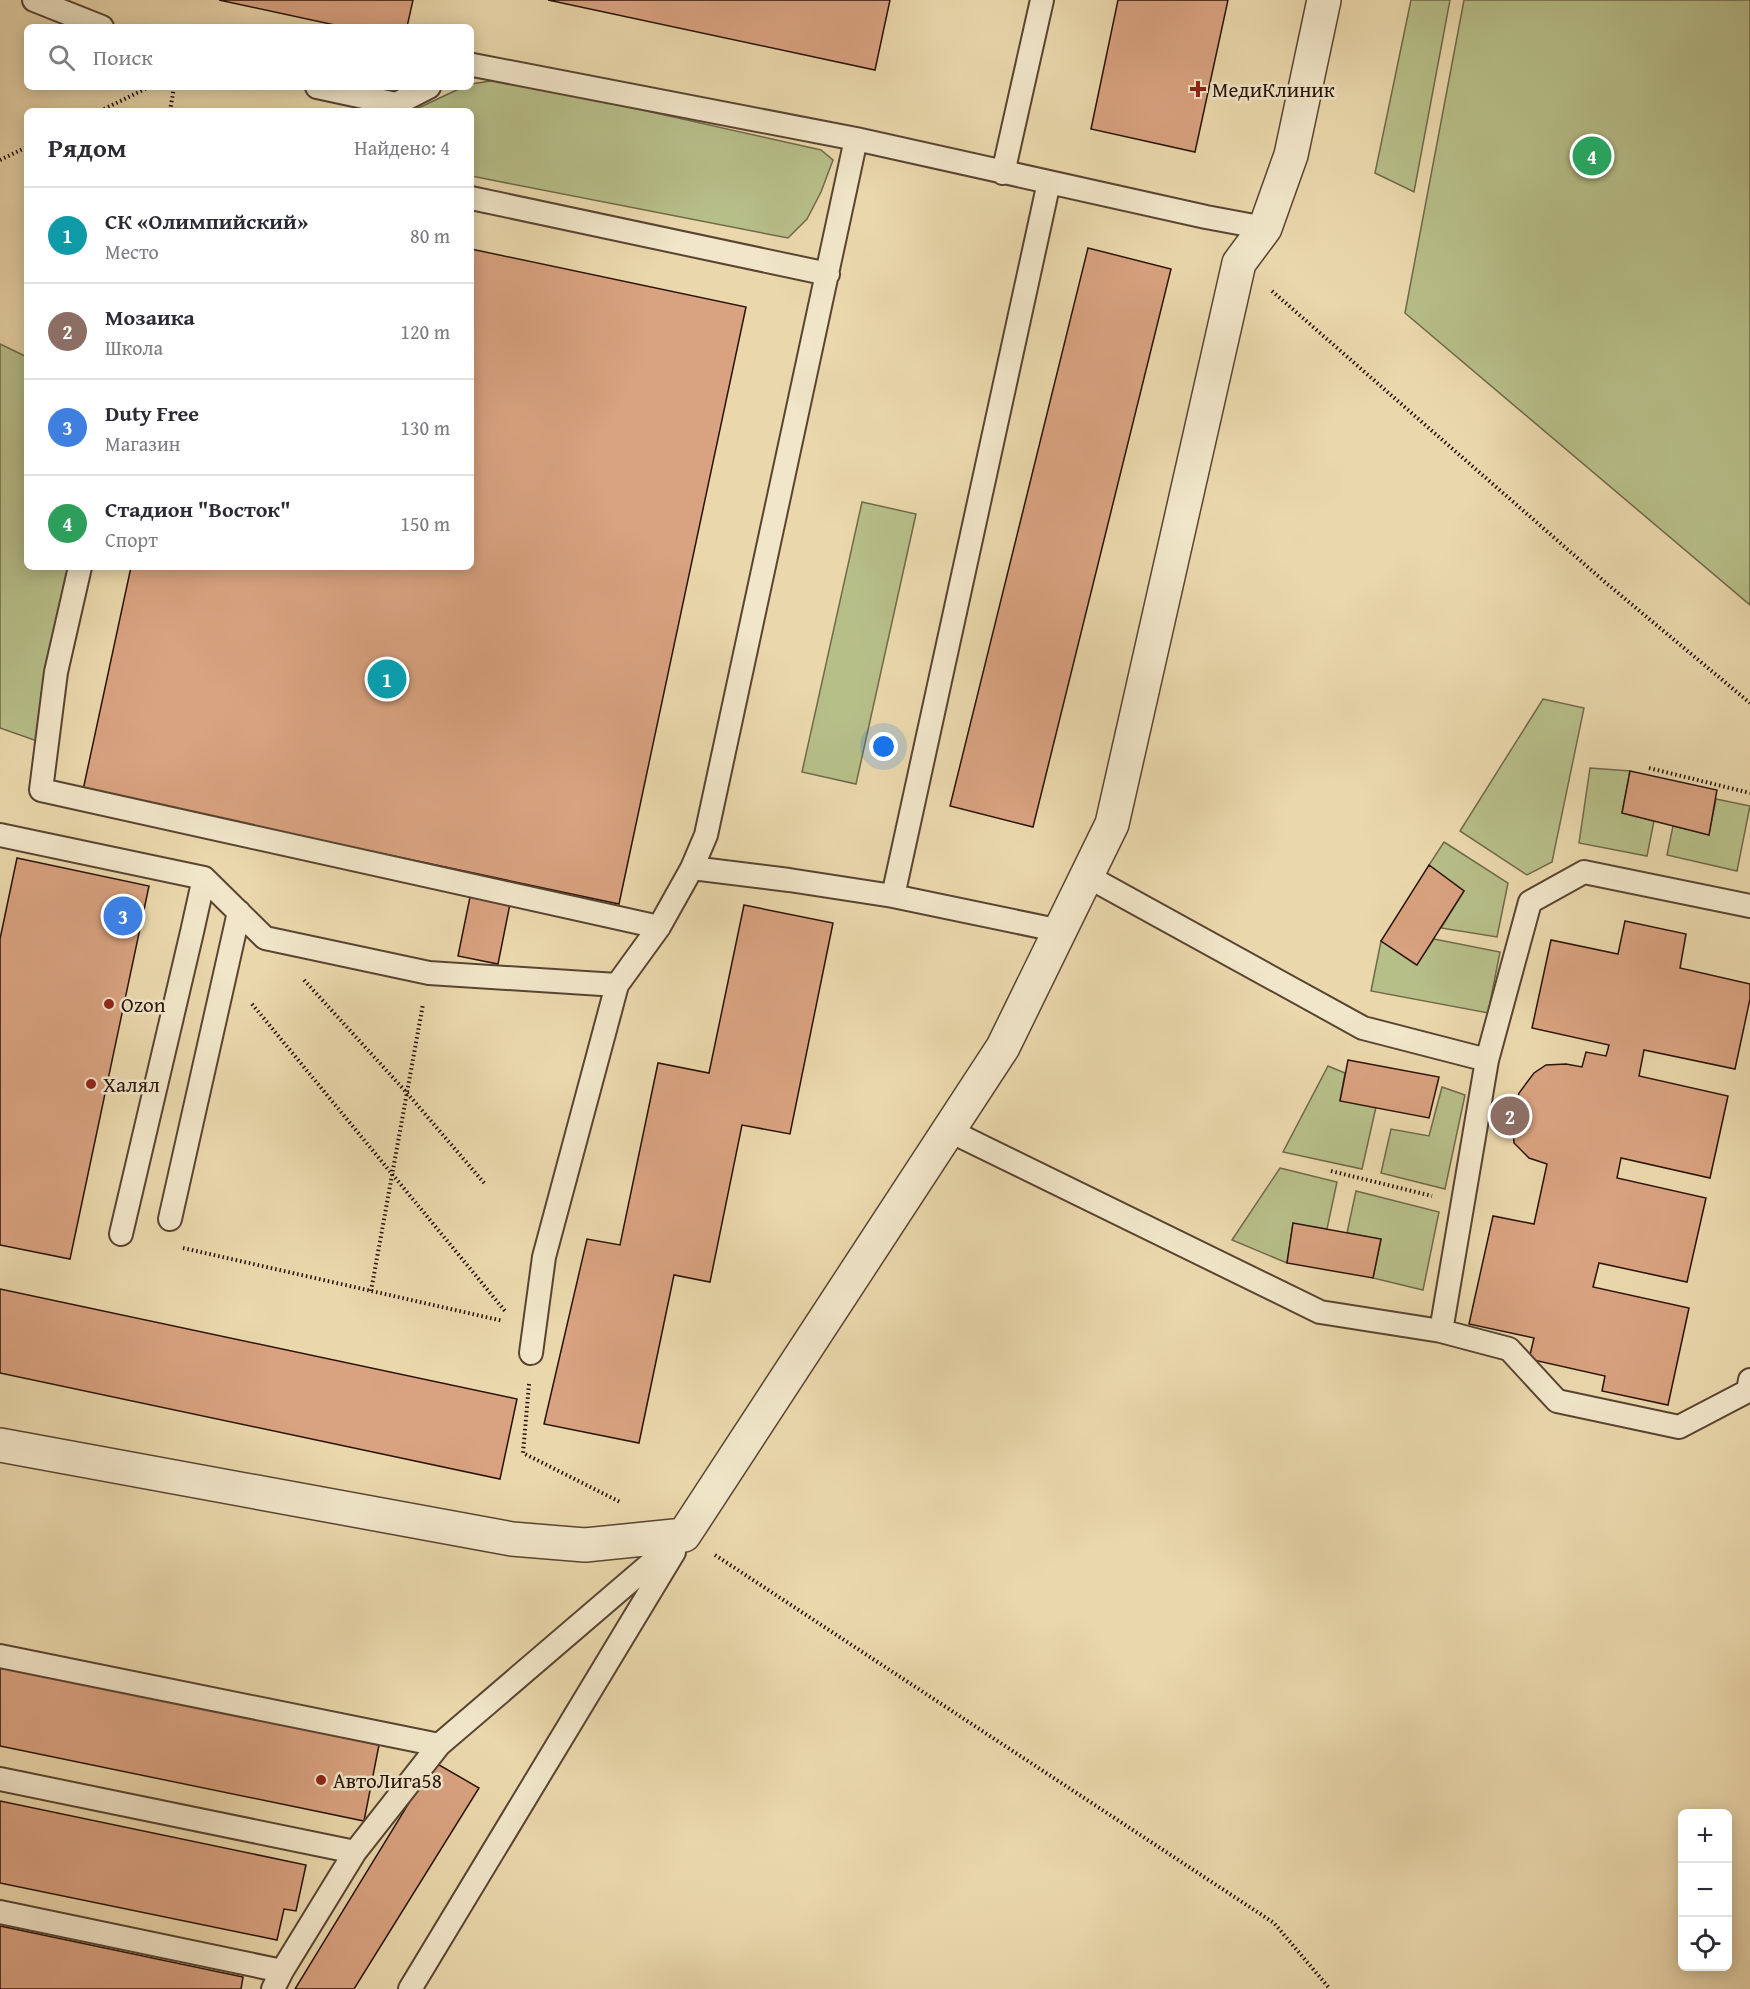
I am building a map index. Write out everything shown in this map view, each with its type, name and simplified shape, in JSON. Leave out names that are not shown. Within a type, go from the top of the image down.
[{"type":"street","points":[[0,1445],[512,1539],[585,1545],[684,1535],[1003,1047],[1112,824],[1239,263],[1265,228],[1291,155],[1323,0]]},
{"type":"lane","points":[[34,0],[94,24]]},
{"type":"lane","points":[[1003,172],[1042,0]]},
{"type":"lane","points":[[474,65],[856,139],[1265,228]]},
{"type":"lane","points":[[331,90],[396,104],[423,90]]},
{"type":"lane","points":[[531,1353],[544,1257],[618,985],[659,927],[692,868],[706,835],[856,139]]},
{"type":"lane","points":[[893,896],[1049,182]]},
{"type":"lane","points":[[474,199],[828,274]]},
{"type":"lane","points":[[79,570],[56,672],[41,790],[659,927]]},
{"type":"lane","points":[[0,835],[204,878],[265,938],[429,973],[618,985]]},
{"type":"lane","points":[[692,868],[893,896],[1061,931]]},
{"type":"lane","points":[[1441,1331],[1487,1060],[1530,902],[1584,872],[1750,906]]},
{"type":"lane","points":[[1087,876],[1363,1028],[1487,1060]]},
{"type":"lane","points":[[121,1234],[204,878]]},
{"type":"lane","points":[[170,1219],[239,912]]},
{"type":"lane","points":[[948,1130],[1320,1312],[1441,1331],[1509,1349],[1557,1401],[1678,1427],[1748,1390],[1750,1380]]},
{"type":"lane","points":[[0,1912],[278,1980],[355,1852],[439,1745],[684,1535]]},
{"type":"lane","points":[[410,1989],[684,1535]]},
{"type":"lane","points":[[0,1656],[439,1745]]},
{"type":"lane","points":[[0,1779],[355,1852]]},
{"type":"path","points":[[106,108],[143,90]]},
{"type":"path","points":[[170,108],[174,90]]},
{"type":"path","points":[[0,160],[24,148]]},
{"type":"path","points":[[1239,263],[1606,583],[1750,703]]},
{"type":"path","points":[[1649,768],[1750,793]]},
{"type":"path","points":[[265,938],[485,1184]]},
{"type":"path","points":[[226,972],[508,1315]]},
{"type":"path","points":[[371,1291],[429,973]]},
{"type":"path","points":[[1331,1171],[1463,1203]]},
{"type":"path","points":[[178,1247],[504,1321]]},
{"type":"path","points":[[531,1353],[523,1453],[624,1504]]},
{"type":"path","points":[[684,1535],[1274,1923],[1330,1989]]},
{"type":"green space","points":[[1411,0],[1450,0],[1414,192],[1375,173]]},
{"type":"green space","points":[[1464,0],[1750,0],[1750,605],[1405,313]]},
{"type":"green space","points":[[504,79],[821,150],[833,160],[821,192],[807,219],[788,238],[474,177],[474,108],[418,108],[457,90],[474,90],[474,84]]},
{"type":"green space","points":[[0,344],[24,356],[24,570],[69,570],[46,663],[37,741],[0,728]]},
{"type":"green space","points":[[862,502],[916,514],[856,784],[802,772]]},
{"type":"green space","points":[[1543,699],[1584,708],[1552,862],[1527,875],[1460,831]]},
{"type":"green space","points":[[1590,768],[1630,771],[1622,813],[1654,821],[1647,856],[1579,843]]},
{"type":"green space","points":[[1716,799],[1750,806],[1737,871],[1667,855],[1673,826],[1709,834]]},
{"type":"green space","points":[[1444,842],[1508,883],[1497,937],[1441,928],[1464,891],[1429,865]]},
{"type":"green space","points":[[1434,939],[1500,952],[1488,1013],[1371,991],[1381,941],[1416,965]]},
{"type":"green space","points":[[1328,1066],[1345,1073],[1340,1100],[1376,1107],[1362,1169],[1283,1152]]},
{"type":"green space","points":[[1442,1087],[1465,1095],[1445,1189],[1381,1173],[1391,1129],[1429,1136]]},
{"type":"green space","points":[[1280,1168],[1337,1182],[1327,1229],[1293,1224],[1287,1263],[1232,1240]]},
{"type":"green space","points":[[1356,1191],[1439,1212],[1423,1290],[1373,1278],[1381,1239],[1347,1233]]},
{"type":"building","points":[[219,0],[413,0],[408,24],[330,24]]},
{"type":"building","points":[[548,0],[890,0],[875,70]]},
{"type":"building","points":[[1118,0],[1228,0],[1195,152],[1091,129]]},
{"type":"building","points":[[1088,248],[1171,269],[1033,827],[950,806]]},
{"type":"building","points":[[474,250],[746,307],[619,904],[83,790],[130,570],[474,570]]},
{"type":"building","points":[[1630,771],[1717,790],[1709,835],[1622,813]]},
{"type":"building","points":[[17,858],[149,886],[70,1259],[0,1245],[0,939]]},
{"type":"building","points":[[1429,865],[1464,891],[1417,965],[1381,941]]},
{"type":"building","points":[[470,897],[510,904],[498,964],[458,956]]},
{"type":"building","points":[[744,905],[833,923],[790,1134],[742,1125],[710,1282],[674,1275],[639,1443],[544,1424],[587,1239],[620,1245],[658,1063],[709,1073]]},
{"type":"building","points":[[1625,921],[1686,934],[1680,968],[1750,984],[1750,999],[1735,1069],[1644,1050],[1639,1076],[1728,1096],[1710,1178],[1621,1158],[1617,1178],[1706,1198],[1687,1282],[1599,1263],[1593,1287],[1689,1308],[1668,1405],[1602,1391],[1605,1376],[1529,1359],[1534,1338],[1469,1324],[1493,1216],[1534,1224],[1547,1164],[1529,1158],[1514,1143],[1512,1117],[1519,1093],[1534,1073],[1546,1065],[1566,1064],[1582,1067],[1586,1052],[1606,1056],[1609,1045],[1532,1028],[1551,940],[1618,954]]},
{"type":"building","points":[[1348,1060],[1439,1077],[1429,1118],[1340,1101]]},
{"type":"building","points":[[1293,1223],[1381,1239],[1373,1278],[1287,1263]]},
{"type":"building","points":[[0,1289],[517,1399],[500,1479],[0,1373]]},
{"type":"building","points":[[0,1666],[379,1745],[364,1821],[0,1746]]},
{"type":"building","points":[[434,1762],[479,1788],[354,1989],[295,1989]]},
{"type":"building","points":[[0,1801],[306,1865],[296,1911],[284,1909],[277,1940],[0,1883]]},
{"type":"building","points":[[0,1926],[243,1977],[241,1989],[0,1989]]},
{"type":"place","name":"МедиКлиник","points":[[1198,89]]},
{"type":"place","name":"Стадион \"Восток\"","points":[[1592,156]]},
{"type":"place","name":"СК «Олимпийский»","points":[[387,679]]},
{"type":"place","name":"Duty Free","points":[[123,916]]},
{"type":"place","name":"Ozon","points":[[109,1004]]},
{"type":"place","name":"Халял","points":[[91,1084]]},
{"type":"place","name":"Мозаика","points":[[1510,1116]]},
{"type":"place","name":"АвтоЛига58","points":[[321,1780]]}]
